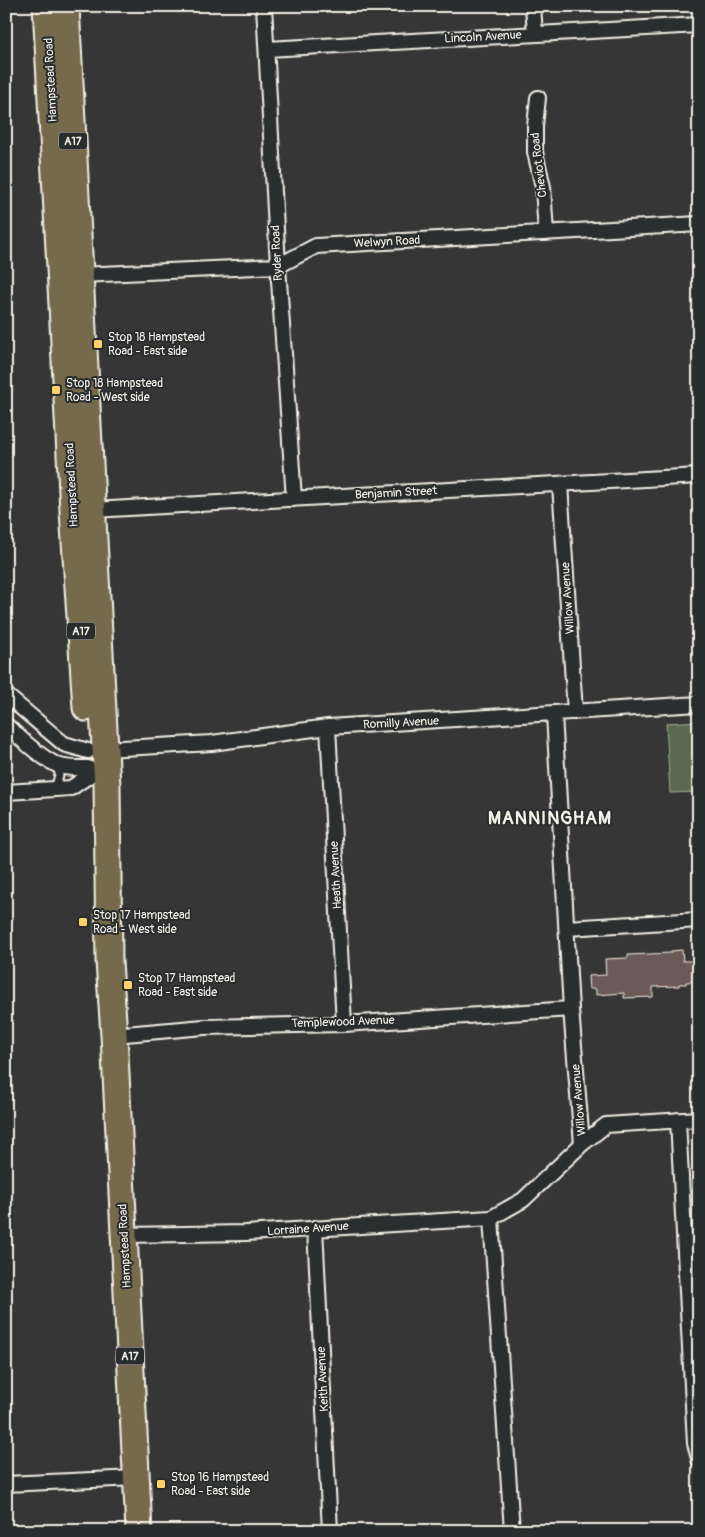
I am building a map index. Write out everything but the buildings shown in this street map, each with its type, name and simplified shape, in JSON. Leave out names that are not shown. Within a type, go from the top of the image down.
[{"type":"highway","name":"Hampstead Road","points":[[46,6],[70,275],[96,766],[114,1035],[139,1531]]},
{"type":"highway","name":"Hampstead Road","points":[[66,6],[70,275]]},
{"type":"street","name":"Ryder Road","points":[[264,6],[278,266],[294,499]]},
{"type":"street","points":[[533,6],[535,34]]},
{"type":"street","name":"Lincoln Avenue","points":[[267,49],[699,25]]},
{"type":"street","name":"Cheviot Road","points":[[538,98],[535,152],[543,187],[546,233]]},
{"type":"street","name":"Welwyn Road","points":[[70,275],[278,266],[316,246],[699,224]]},
{"type":"street","name":"Benjamin Street","points":[[83,511],[699,476]]},
{"type":"street","name":"Willow Avenue","points":[[560,484],[575,712]]},
{"type":"street","points":[[6,695],[64,744],[96,766]]},
{"type":"street","name":"Romilly Avenue","points":[[96,766],[212,743],[328,727],[699,704]]},
{"type":"street","name":"Willow Avenue","points":[[491,1218],[523,1200],[582,1144],[571,1009],[554,714]]},
{"type":"street","points":[[6,725],[26,744],[58,766],[74,768],[96,766]]},
{"type":"street","name":"Heath Avenue","points":[[328,727],[344,1024]]},
{"type":"street","points":[[6,792],[71,788],[96,766]]},
{"type":"street","points":[[567,928],[699,920]]},
{"type":"street","name":"Templewood Avenue","points":[[114,1035],[221,1026],[344,1024],[571,1009]]},
{"type":"street","points":[[678,1120],[695,1443],[699,1459]]},
{"type":"street","points":[[582,1144],[606,1125],[699,1120]]},
{"type":"street","points":[[491,1218],[512,1531]]},
{"type":"street","name":"Lorraine Avenue","points":[[124,1235],[246,1233],[491,1218]]},
{"type":"street","name":"Keith Avenue","points":[[315,1228],[330,1531]]},
{"type":"street","points":[[6,1484],[136,1478]]},
{"type":"lane","points":[[55,790],[59,775],[58,766]]},
{"type":"green space","points":[[699,721],[699,792],[670,793],[666,723]]},
{"type":"place","name":"Stop 18 Hampstead Road - East side","points":[[98,344]]},
{"type":"place","name":"Stop 18 Hampstead Road - West side","points":[[56,390]]},
{"type":"place","name":"Stop 17 Hampstead Road - West side","points":[[83,922]]},
{"type":"place","name":"Stop 17 Hampstead Road - East side","points":[[128,985]]},
{"type":"place","name":"Stop 16 Hampstead Road - East side","points":[[161,1484]]},
{"type":"district","name":"MANNINGHAM","points":[[550,818]]}]
